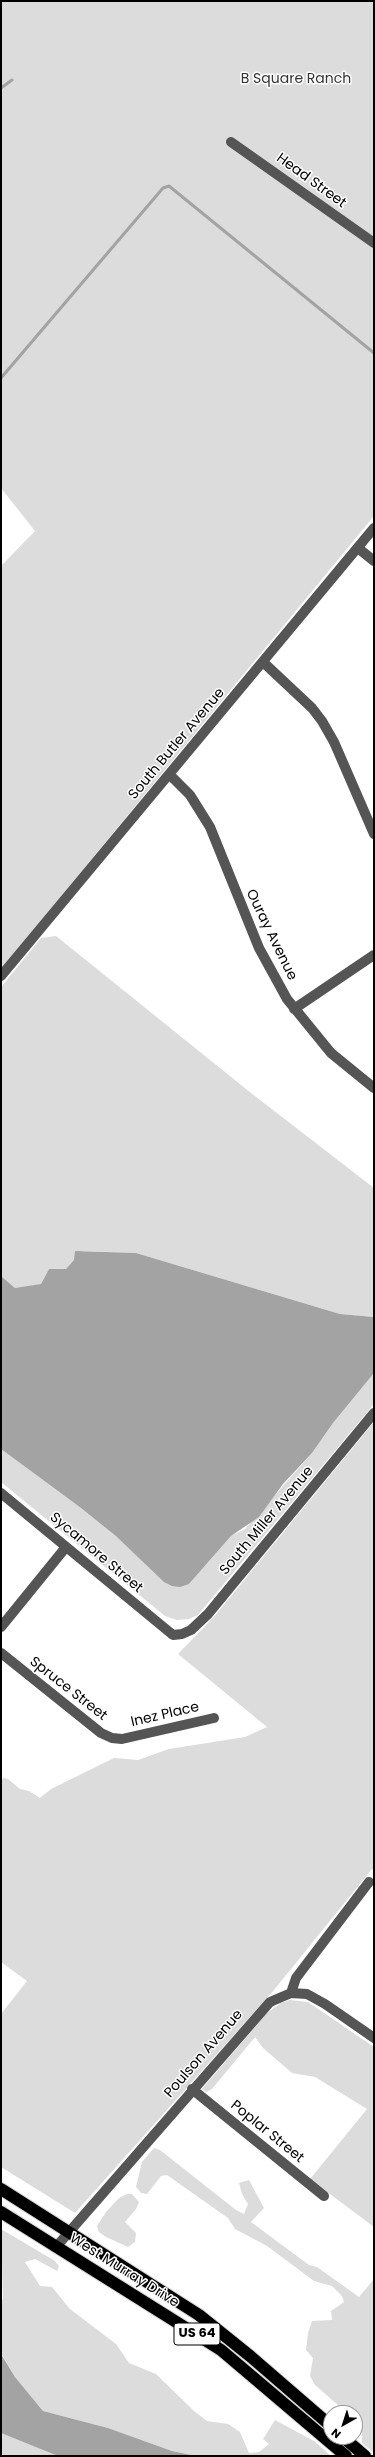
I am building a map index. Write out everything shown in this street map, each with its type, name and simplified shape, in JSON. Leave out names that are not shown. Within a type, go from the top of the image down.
[{"type":"highway","name":"US 64","points":[[1,2189],[69,2232]]},
{"type":"highway","name":"US 64","points":[[1,2212],[56,2247]]},
{"type":"highway","name":"West Murray Drive","points":[[69,2232],[206,2320],[323,2419]]},
{"type":"highway","name":"West Murray Drive","points":[[56,2247],[221,2350],[346,2456]]},
{"type":"highway","points":[[352,2445],[365,2456]]},
{"type":"street","name":"Head Street","points":[[231,142],[374,243]]},
{"type":"street","name":"South Butler Avenue","points":[[1,976],[170,775],[374,528]]},
{"type":"street","points":[[358,548],[374,561]]},
{"type":"street","points":[[263,662],[312,708],[322,721],[334,742],[374,834]]},
{"type":"street","name":"Ouray Avenue","points":[[170,775],[190,795],[204,815],[259,948],[294,1010],[332,1053],[374,1088]]},
{"type":"street","points":[[294,1010],[374,955]]},
{"type":"street","name":"South Miller Avenue","points":[[173,1635],[191,1630],[208,1614],[374,1413]]},
{"type":"street","name":"Sycamore Street","points":[[1,1493],[173,1635]]},
{"type":"street","points":[[1,1628],[66,1547]]},
{"type":"street","name":"Spruce Street","points":[[1,1654],[101,1733],[122,1739]]},
{"type":"street","name":"Inez Place","points":[[122,1739],[214,1718]]},
{"type":"street","points":[[369,1882],[296,1978],[291,1993],[300,1992],[315,1998],[374,2038]]},
{"type":"street","name":"Poulson Avenue","points":[[56,2247],[262,2010],[282,1996],[291,1993]]},
{"type":"street","name":"Poplar Street","points":[[192,2089],[324,2196]]},
{"type":"green space","name":"B Square Ranch","points":[[1,1],[374,1],[374,237],[246,157],[374,248],[374,516],[1,969],[1,566],[35,531],[1,488]]},
{"type":"green space","points":[[56,936],[251,1093],[374,1188],[374,1317],[340,1314],[136,1253],[83,1251],[66,1269],[49,1269],[41,1284],[23,1288],[15,1288],[1,1276],[1,987],[41,938]]},
{"type":"green space","points":[[374,1373],[374,1404],[198,1615],[189,1619],[177,1620],[165,1616],[1,1482],[1,1449],[81,1508],[117,1537],[189,1584],[231,1536],[245,1529],[312,1453],[333,1423]]},
{"type":"green space","points":[[374,1422],[374,1871],[372,1869],[274,1990],[75,2213],[1,2167],[1,2014],[27,1981],[1,1962],[1,1782],[3,1778],[8,1779],[20,1789],[29,1791],[40,1798],[51,1789],[114,1758],[138,1760],[169,1749],[245,1737],[267,1727],[178,1654],[213,1618]]},
{"type":"green space","points":[[290,2000],[308,2002],[374,2047],[374,2227],[310,2179],[367,2109],[315,2077],[292,2073],[263,2048],[255,2037],[212,2089],[206,2092],[202,2089],[267,2013],[281,2003]]},
{"type":"green space","points":[[154,2148],[160,2150],[236,2210],[244,2214],[248,2204],[242,2194],[239,2183],[249,2180],[264,2208],[251,2222],[309,2265],[317,2267],[359,2297],[374,2279],[374,2453],[363,2444],[363,2405],[338,2405],[315,2385],[310,2376],[313,2358],[306,2350],[308,2333],[312,2321],[332,2320],[331,2311],[344,2302],[342,2296],[332,2286],[314,2281],[267,2246],[235,2229],[228,2218],[167,2175],[161,2176],[147,2194],[141,2193],[136,2187],[142,2162]]},
{"type":"green space","points":[[127,2194],[132,2194],[139,2202],[136,2209],[125,2222],[136,2233],[135,2242],[128,2247],[106,2237],[99,2232],[97,2226],[106,2212],[119,2198]]},
{"type":"green space","points":[[1,2229],[55,2261],[59,2266],[57,2271],[35,2259],[25,2262],[40,2286],[52,2287],[70,2309],[116,2344],[129,2363],[156,2374],[194,2411],[207,2421],[228,2424],[240,2432],[249,2453],[259,2452],[269,2444],[263,2439],[275,2420],[314,2441],[330,2455],[196,2456],[172,2451],[108,2428],[43,2411],[15,2377],[1,2353],[1,2301],[3,2299]]},
{"type":"green space","points":[[1,2433],[29,2444],[58,2456],[1,2456]]},
{"type":"shaded area","points":[[75,1251],[136,1253],[340,1314],[374,1317],[374,1373],[333,1423],[312,1453],[283,1484],[259,1517],[231,1536],[189,1584],[180,1587],[172,1586],[164,1582],[117,1537],[81,1508],[1,1449],[1,1276],[15,1288],[41,1284],[49,1269],[66,1269],[74,1260]]},
{"type":"shaded area","points":[[1,2354],[15,2377],[43,2411],[108,2428],[172,2451],[196,2456],[58,2456],[1,2433]]},
{"type":"waterway","points":[[1,88],[12,80]]},
{"type":"waterway","points":[[1,378],[163,188],[169,186],[374,353]]}]
